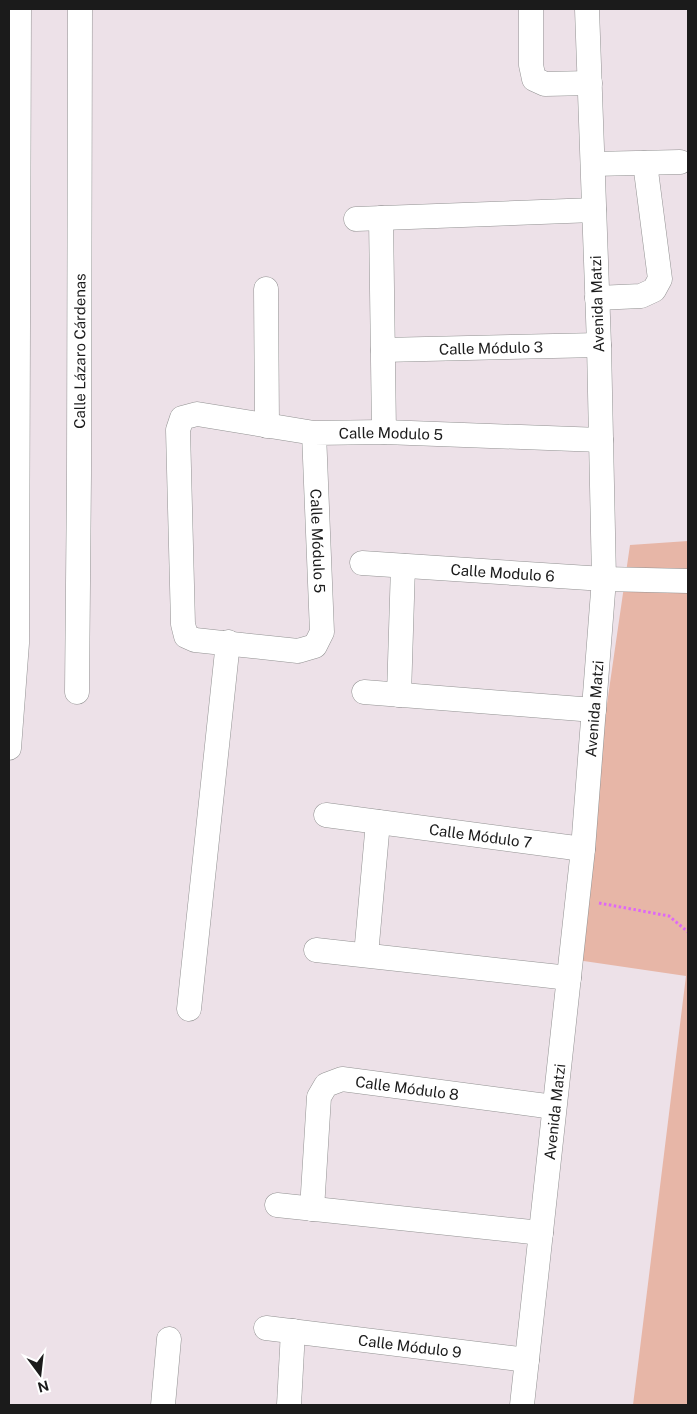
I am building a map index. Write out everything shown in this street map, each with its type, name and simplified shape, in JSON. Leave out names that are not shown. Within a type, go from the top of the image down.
[{"type":"street","points":[[9,748],[17,643],[19,9]]},
{"type":"street","name":"Calle Lázaro Cárdenas","points":[[77,692],[80,9]]},
{"type":"street","points":[[531,9],[531,64],[534,79],[545,84],[590,83]]},
{"type":"street","name":"Avenida Matzi","points":[[522,1405],[583,849],[604,579],[599,345],[587,9]]},
{"type":"street","points":[[593,164],[680,162]]},
{"type":"street","points":[[597,298],[641,296],[654,290],[660,279],[645,163]]},
{"type":"street","points":[[356,219],[594,210]]},
{"type":"street","points":[[381,218],[384,432]]},
{"type":"street","points":[[266,289],[267,426]]},
{"type":"street","name":"Calle Módulo 3","points":[[383,350],[599,345]]},
{"type":"street","name":"Calle Modulo 5","points":[[228,642],[195,640],[186,636],[183,624],[178,430],[182,418],[196,414],[314,433],[384,432],[601,440]]},
{"type":"street","name":"Calle Módulo 5","points":[[228,642],[298,651],[315,646],[322,632],[314,433]]},
{"type":"street","name":"Calle Modulo 6","points":[[362,563],[604,579],[688,581]]},
{"type":"street","points":[[399,695],[403,566]]},
{"type":"street","points":[[189,1009],[228,642]]},
{"type":"street","points":[[364,692],[594,710]]},
{"type":"street","name":"Calle Módulo 7","points":[[326,815],[583,849]]},
{"type":"street","points":[[366,955],[378,822]]},
{"type":"street","points":[[316,950],[569,978]]},
{"type":"street","name":"Calle Módulo 8","points":[[312,1209],[319,1097],[326,1085],[342,1080],[554,1107]]},
{"type":"street","points":[[277,1205],[541,1233]]},
{"type":"street","name":"Calle Módulo 9","points":[[266,1328],[527,1360]]},
{"type":"street","points":[[289,1405],[293,1331]]},
{"type":"street","points":[[163,1405],[169,1339]]},
{"type":"path","points":[[577,901],[616,905],[669,916],[688,932]]},
{"type":"shaded area","points":[[688,541],[688,1405],[633,1405],[686,976],[570,959],[630,545]]}]
